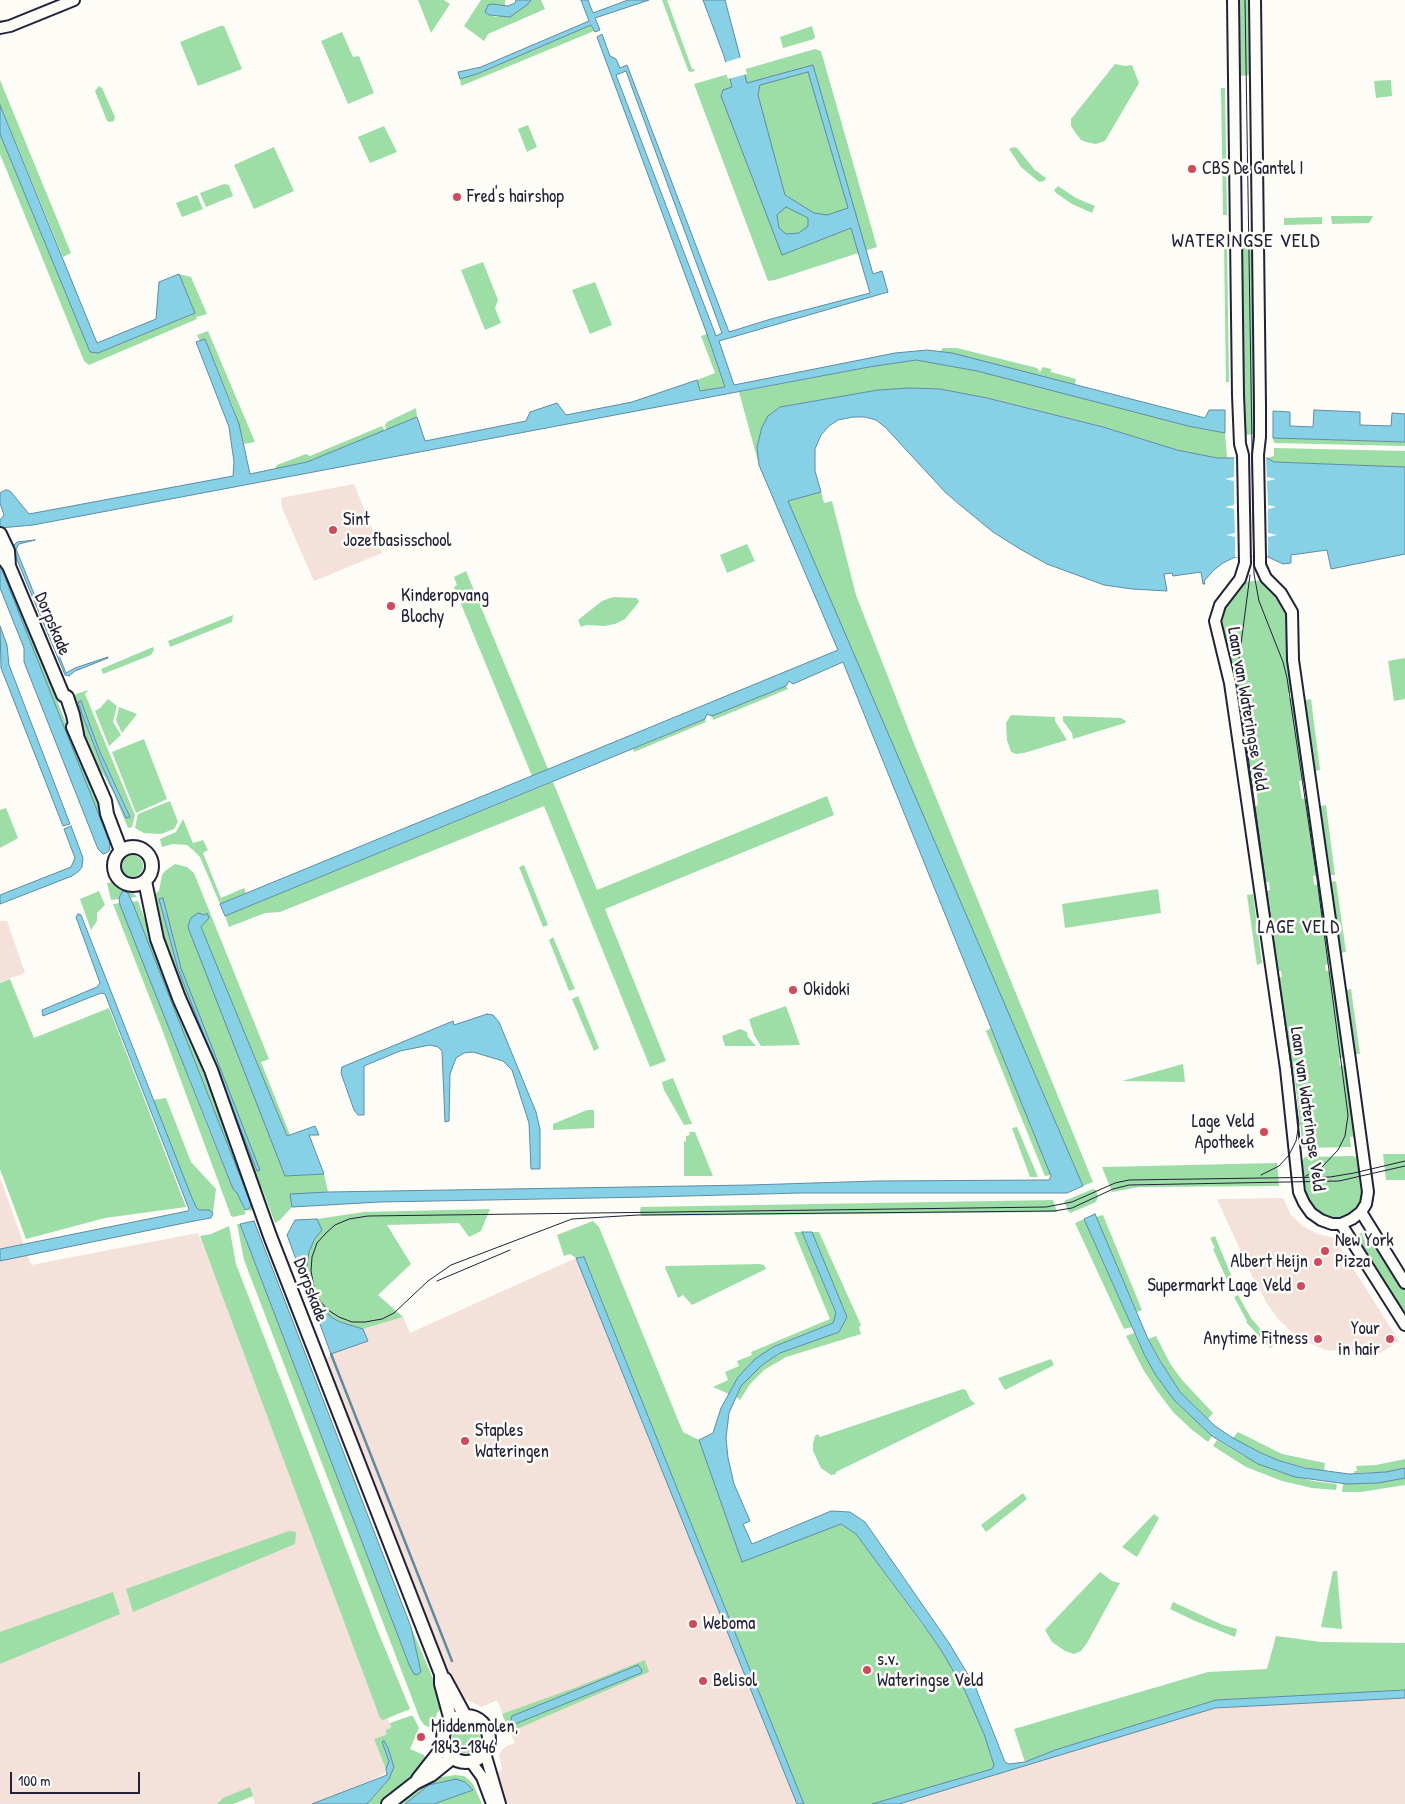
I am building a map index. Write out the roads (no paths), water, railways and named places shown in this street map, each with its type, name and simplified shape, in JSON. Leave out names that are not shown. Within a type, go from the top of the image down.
[{"type":"main road","name":"Dorpskade","points":[[0,534],[8,551],[9,566]]},
{"type":"main road","name":"Dorpskade","points":[[0,554],[9,566],[62,694],[65,710],[105,801],[114,812],[126,849]]},
{"type":"main road","points":[[126,849],[141,849],[151,860],[151,872],[140,883],[123,882],[115,872],[114,861],[126,849]]},
{"type":"main road","name":"Dorpskade","points":[[140,883],[179,998],[210,1070],[270,1236],[440,1674],[451,1721]]},
{"type":"main road","name":"Dorpskade","points":[[440,1674],[447,1681],[465,1716]]},
{"type":"main road","points":[[465,1716],[479,1720],[489,1735],[489,1744],[485,1753],[472,1762],[452,1758],[444,1746],[443,1735],[447,1725],[451,1721],[465,1716]]},
{"type":"main road","points":[[388,1804],[415,1782],[444,1746]]},
{"type":"main road","points":[[415,1782],[431,1775],[452,1758]]},
{"type":"street","points":[[0,28],[10,26],[74,0]]},
{"type":"street","name":"Laan van Wateringse Veld","points":[[1233,0],[1238,395],[1240,444],[1243,455],[1245,563],[1240,580],[1217,609],[1216,628],[1230,683],[1286,1069],[1299,1192],[1311,1213],[1321,1220],[1332,1224],[1341,1224]]},
{"type":"street","points":[[1255,0],[1260,565],[1266,578],[1289,604],[1294,620],[1293,660],[1368,1192],[1366,1204],[1361,1212],[1341,1224],[1405,1325]]},
{"type":"street","points":[[1361,1212],[1405,1283]]},
{"type":"street","points":[[485,1753],[500,1804]]},
{"type":"street","points":[[472,1762],[482,1777],[492,1804]]},
{"type":"water","points":[[516,0],[531,0],[510,17],[489,15],[485,12],[488,5],[508,6],[515,3]]},
{"type":"water","points":[[581,0],[588,0],[593,13],[628,0],[649,0],[595,18],[600,30],[595,32],[591,25],[477,74],[460,79],[458,72],[481,67],[589,21]]},
{"type":"water","points":[[703,0],[725,0],[747,83],[813,65],[873,274],[882,271],[888,292],[719,341],[734,385],[895,353],[927,350],[952,353],[1205,418],[1209,410],[1225,410],[1225,433],[1188,426],[977,371],[916,360],[869,367],[33,525],[0,528],[0,520],[4,515],[0,503],[0,493],[5,490],[11,492],[29,514],[233,476],[234,462],[229,427],[196,342],[205,339],[239,424],[250,474],[307,462],[417,417],[425,441],[526,421],[530,412],[557,403],[566,415],[632,402],[697,380],[700,391],[725,387],[597,37],[602,34],[610,56],[616,59],[620,68],[627,65],[729,332],[870,293],[851,228],[782,255],[721,96],[723,90],[732,87],[724,56]],"holes":[[[626,71],[722,333],[716,336],[616,75]],[[808,72],[848,208],[827,215],[814,213],[785,195],[758,95],[760,85]],[[786,207],[808,218],[808,226],[799,233],[786,234],[779,228],[777,215]]]},
{"type":"water","points":[[0,105],[97,343],[156,319],[159,282],[179,274],[195,313],[98,353],[90,352],[0,134]]},
{"type":"water","points":[[940,389],[987,398],[1103,427],[1177,450],[1217,458],[1267,458],[1274,462],[1405,467],[1405,554],[1331,569],[1327,550],[1291,555],[1291,563],[1283,564],[1266,556],[1235,557],[1214,570],[1204,581],[1205,584],[1203,584],[1201,572],[1173,576],[1172,573],[1164,574],[1167,591],[1104,585],[1047,564],[1020,549],[993,532],[960,505],[945,492],[885,427],[876,420],[865,417],[838,420],[829,426],[821,435],[815,449],[815,471],[821,492],[788,501],[1083,1186],[1067,1193],[800,1193],[380,1202],[292,1207],[290,1194],[328,1192],[877,1181],[1049,1180],[1051,1176],[843,662],[793,684],[789,681],[786,686],[712,716],[707,714],[705,719],[225,916],[220,904],[838,650],[759,465],[757,447],[762,427],[768,416],[780,407],[878,390]]},
{"type":"water","points":[[1314,410],[1360,412],[1360,425],[1391,426],[1392,413],[1405,414],[1405,442],[1273,438],[1273,411],[1290,412],[1290,426],[1313,427]]},
{"type":"water","points":[[35,540],[19,544],[16,549],[66,673],[108,657],[75,671],[69,676],[65,675],[13,550],[17,542]]},
{"type":"water","points":[[0,565],[110,843],[109,851],[106,853],[103,854],[98,849],[24,662],[24,648],[0,588]]},
{"type":"water","points":[[0,626],[7,645],[9,665],[70,824],[63,826],[1,668]]},
{"type":"water","points":[[81,701],[99,750],[130,817],[126,818],[103,768],[78,702]]},
{"type":"water","points":[[71,826],[83,858],[82,867],[79,871],[72,876],[0,904],[0,895],[71,867],[75,858],[64,829]]},
{"type":"water","points":[[124,891],[128,893],[133,904],[251,1204],[249,1209],[245,1210],[233,1189],[120,905],[119,898]]},
{"type":"water","points":[[163,898],[181,968],[260,1170],[257,1171],[178,969],[159,899]]},
{"type":"water","points":[[198,913],[204,915],[207,913],[209,918],[201,927],[287,1136],[315,1126],[319,1135],[309,1135],[324,1174],[285,1176],[189,930],[188,926],[191,918]]},
{"type":"water","points":[[78,914],[81,915],[196,1207],[199,1210],[209,1210],[213,1213],[211,1218],[0,1261],[0,1249],[188,1211],[189,1209],[105,994],[101,993],[43,1016],[42,1010],[97,987],[100,983],[76,917]]},
{"type":"water","points":[[487,1014],[493,1015],[499,1022],[536,1112],[540,1129],[540,1169],[531,1169],[529,1123],[512,1070],[503,1061],[473,1052],[464,1053],[456,1058],[450,1074],[449,1121],[445,1122],[442,1051],[438,1047],[430,1045],[400,1051],[364,1066],[364,1115],[358,1115],[354,1110],[341,1073],[342,1067],[453,1021],[454,1025]]},
{"type":"water","points":[[1095,1214],[1148,1339],[1159,1359],[1180,1392],[1215,1426],[1261,1453],[1305,1468],[1349,1474],[1386,1472],[1405,1468],[1405,1478],[1378,1483],[1347,1484],[1295,1477],[1258,1464],[1212,1436],[1174,1400],[1155,1374],[1145,1356],[1084,1219]]},
{"type":"water","points":[[317,1219],[322,1230],[314,1240],[309,1252],[306,1272],[314,1299],[331,1317],[340,1322],[363,1329],[368,1341],[331,1354],[287,1235],[295,1220]]},
{"type":"water","points":[[254,1221],[411,1627],[421,1672],[417,1675],[414,1674],[410,1667],[240,1224]]},
{"type":"water","points":[[802,1232],[812,1232],[847,1317],[839,1332],[780,1353],[762,1365],[741,1386],[729,1413],[726,1438],[734,1484],[750,1521],[743,1524],[752,1544],[831,1511],[850,1512],[865,1522],[949,1643],[975,1686],[1005,1762],[1009,1764],[1025,1762],[1055,1750],[1216,1700],[1405,1690],[1405,1698],[1215,1708],[899,1804],[872,1804],[992,1769],[994,1765],[984,1734],[965,1691],[941,1650],[856,1534],[841,1524],[742,1562],[699,1440],[713,1433],[721,1408],[738,1377],[755,1359],[773,1347],[833,1323],[836,1313]]},
{"type":"water","points":[[584,1257],[804,1804],[797,1804],[576,1258]]},
{"type":"water","points":[[638,1665],[642,1670],[641,1673],[515,1724],[511,1719],[512,1716]]},
{"type":"water","points":[[384,1741],[394,1767],[389,1779],[367,1804],[312,1804],[387,1775],[386,1769],[389,1761],[382,1742]]},
{"type":"water","points":[[456,1779],[465,1782],[473,1790],[434,1804],[405,1804],[429,1785]]},
{"type":"waterway","points":[[331,1354],[452,1661]]},
{"type":"tram line","points":[[1245,0],[1254,574],[1259,601],[1283,662],[1287,678],[1317,879],[1348,1115],[1345,1136],[1338,1150],[1322,1167],[1306,1176]]},
{"type":"tram line","points":[[1250,575],[1238,667],[1238,684],[1299,1124],[1296,1141],[1289,1155],[1279,1166],[1261,1175]]},
{"type":"tram line","points":[[1405,1161],[1330,1177],[1129,1180],[1115,1183],[1072,1202],[1046,1207],[368,1216],[349,1219],[335,1225],[326,1233],[317,1243],[312,1257],[311,1271],[314,1287],[320,1301],[328,1310],[352,1322],[365,1322],[382,1319],[394,1313],[428,1281],[451,1265],[572,1219],[638,1215],[1054,1211],[1072,1208],[1113,1189],[1129,1185],[1339,1181],[1405,1166]]},
{"type":"tram line","points":[[437,1281],[510,1250]]},
{"type":"place","name":"CBS De Gantel I","points":[[1192,169]]},
{"type":"place","name":"Fred's hairshop","points":[[457,197]]},
{"type":"place","name":"Sint Jozefbasisschool","points":[[333,530]]},
{"type":"place","name":"Kinderopvang Blochy","points":[[391,606]]},
{"type":"place","name":"Okidoki","points":[[793,990]]},
{"type":"place","name":"Lage Veld Apotheek","points":[[1264,1132]]},
{"type":"place","name":"New York Pizza","points":[[1325,1251]]},
{"type":"place","name":"Albert Heijn","points":[[1318,1262]]},
{"type":"place","name":"Supermarkt Lage Veld","points":[[1301,1286]]},
{"type":"place","name":"Anytime Fitness","points":[[1318,1339]]},
{"type":"place","name":"Your in hair","points":[[1390,1339]]},
{"type":"place","name":"Staples Wateringen","points":[[465,1441]]},
{"type":"place","name":"Weboma","points":[[693,1624]]},
{"type":"place","name":"s.v. Wateringse Veld","points":[[867,1670]]},
{"type":"place","name":"Belisol","points":[[703,1681]]},
{"type":"place","name":"Middenmolen, 1843-1846","points":[[421,1737]]},
{"type":"district","name":"WATERINGSE VELD","points":[[1246,242]]},
{"type":"district","name":"LAGE VELD","points":[[1299,928]]}]
